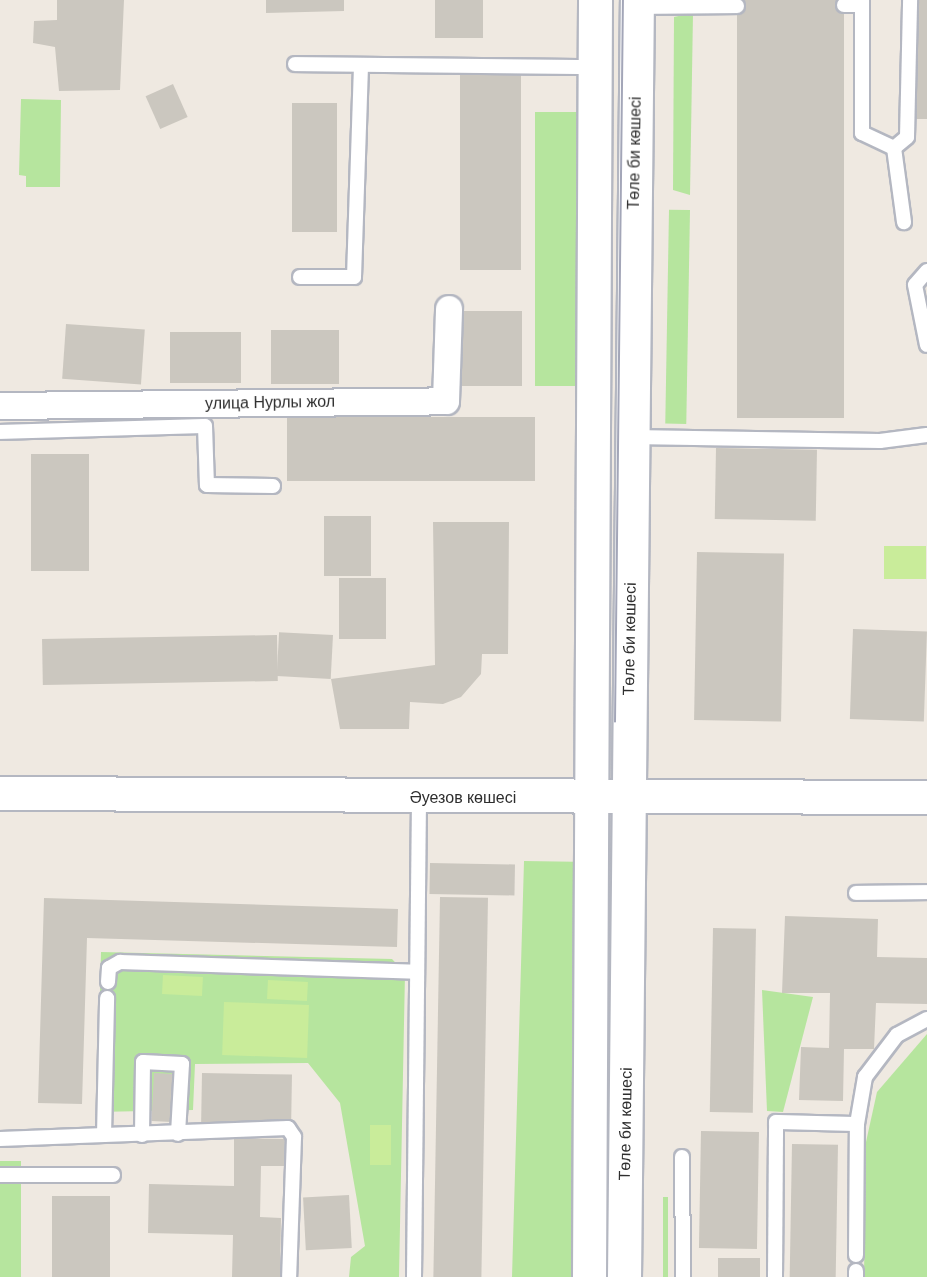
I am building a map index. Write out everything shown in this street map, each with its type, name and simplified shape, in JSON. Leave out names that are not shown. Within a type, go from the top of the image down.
[{"type":"main road","points":[[589,1277],[595,0]]},
{"type":"main road","name":"Төле би көшесі","points":[[624,1277],[637,3]]},
{"type":"main road","name":"Әуезов көшесі","points":[[0,793],[419,798],[927,797]]},
{"type":"street","name":"улица Нурлы жол","points":[[0,406],[446,401],[449,309]]},
{"type":"lane","points":[[894,148],[907,137],[910,0]]},
{"type":"lane","points":[[637,3],[737,6]]},
{"type":"lane","points":[[844,5],[862,3],[862,133],[894,148]]},
{"type":"lane","points":[[295,64],[595,67]]},
{"type":"lane","points":[[300,277],[354,277],[362,66]]},
{"type":"lane","points":[[894,148],[904,222]]},
{"type":"lane","points":[[927,271],[915,285],[927,345]]},
{"type":"lane","points":[[0,432],[205,426],[207,485],[273,486]]},
{"type":"lane","points":[[632,437],[880,441],[927,435]]},
{"type":"lane","points":[[414,1277],[419,798]]},
{"type":"lane","points":[[856,893],[927,892]]},
{"type":"lane","points":[[108,982],[109,968],[120,962],[416,972]]},
{"type":"lane","points":[[104,1135],[107,998]]},
{"type":"lane","points":[[856,1255],[857,1124],[865,1077],[884,1048],[927,1019]]},
{"type":"lane","points":[[142,1135],[143,1062],[182,1064],[178,1134]]},
{"type":"lane","points":[[775,1277],[776,1122],[857,1124]]},
{"type":"lane","points":[[0,1139],[292,1131],[289,1277]]},
{"type":"lane","points":[[682,1157],[683,1277]]},
{"type":"lane","points":[[0,1175],[113,1175]]},
{"type":"green space","points":[[693,13],[690,195],[673,190],[674,17]]},
{"type":"green space","points":[[21,99],[61,100],[60,187],[26,187],[26,176],[19,175]]},
{"type":"green space","points":[[535,112],[580,112],[580,386],[535,386]]},
{"type":"green space","points":[[669,210],[690,210],[686,424],[665,424]]},
{"type":"green space","points":[[884,546],[926,546],[926,579],[884,579]]},
{"type":"green space","points":[[524,861],[591,862],[591,903],[574,917],[572,1007],[590,1014],[590,1116],[573,1127],[572,1277],[512,1277]]},
{"type":"green space","points":[[101,952],[392,959],[405,973],[399,1277],[349,1277],[351,1257],[365,1246],[340,1103],[308,1063],[195,1064],[193,1110],[97,1112]]},
{"type":"green space","points":[[163,975],[203,977],[202,996],[162,994]]},
{"type":"green space","points":[[268,980],[308,982],[307,1001],[267,999]]},
{"type":"green space","points":[[762,990],[813,997],[783,1112],[767,1111]]},
{"type":"green space","points":[[224,1002],[309,1005],[307,1058],[222,1055]]},
{"type":"green space","points":[[927,1034],[927,1277],[864,1277],[866,1142],[877,1092]]},
{"type":"green space","points":[[370,1125],[391,1125],[391,1165],[370,1165]]},
{"type":"green space","points":[[0,1161],[21,1161],[21,1277],[0,1277]]},
{"type":"green space","points":[[663,1197],[668,1197],[668,1277],[663,1277]]},
{"type":"building","points":[[57,0],[124,0],[120,90],[59,91],[55,47],[33,43],[34,21],[57,20]]},
{"type":"building","points":[[266,0],[344,0],[344,11],[266,13]]},
{"type":"building","points":[[435,0],[483,0],[483,38],[435,38]]},
{"type":"building","points":[[737,0],[844,0],[844,418],[737,418]]},
{"type":"building","points":[[916,0],[927,0],[927,119],[916,119]]},
{"type":"building","points":[[460,75],[521,75],[521,270],[460,270]]},
{"type":"building","points":[[173,84],[188,117],[160,129],[146,96]]},
{"type":"building","points":[[292,103],[337,103],[337,232],[292,232]]},
{"type":"building","points":[[460,311],[522,311],[522,386],[460,386]]},
{"type":"building","points":[[66,324],[145,330],[141,384],[62,379]]},
{"type":"building","points":[[271,330],[339,330],[339,384],[271,384]]},
{"type":"building","points":[[170,332],[241,332],[241,383],[170,383]]},
{"type":"building","points":[[287,417],[535,417],[535,481],[287,481]]},
{"type":"building","points":[[716,448],[817,450],[816,521],[715,519]]},
{"type":"building","points":[[31,454],[89,454],[89,571],[31,571]]},
{"type":"building","points":[[324,516],[371,516],[371,576],[324,576]]},
{"type":"building","points":[[433,522],[509,522],[508,654],[482,654],[481,674],[461,697],[443,704],[410,702],[409,729],[340,729],[331,679],[435,665]]},
{"type":"building","points":[[697,552],[784,554],[781,721],[694,720]]},
{"type":"building","points":[[339,578],[386,578],[386,639],[339,639]]},
{"type":"building","points":[[853,629],[927,632],[924,722],[850,719]]},
{"type":"building","points":[[279,632],[333,635],[331,679],[277,676]]},
{"type":"building","points":[[277,635],[278,681],[43,685],[42,639]]},
{"type":"building","points":[[430,863],[515,864],[514,895],[429,894]]},
{"type":"building","points":[[440,897],[488,898],[481,1277],[433,1277]]},
{"type":"building","points":[[44,898],[398,909],[397,947],[87,938],[82,1104],[38,1103]]},
{"type":"building","points":[[785,916],[878,919],[877,957],[927,958],[927,1004],[876,1003],[874,1049],[844,1049],[843,1101],[799,1100],[801,1047],[829,1048],[830,993],[782,993]]},
{"type":"building","points":[[713,928],[756,929],[753,1113],[710,1112]]},
{"type":"building","points":[[154,1073],[174,1074],[171,1122],[151,1121]]},
{"type":"building","points":[[202,1073],[292,1075],[291,1124],[201,1122]]},
{"type":"building","points":[[701,1131],[759,1132],[757,1249],[699,1248]]},
{"type":"building","points":[[234,1138],[285,1139],[284,1166],[261,1166],[260,1217],[281,1218],[280,1277],[232,1277],[233,1235],[148,1233],[149,1184],[234,1186]]},
{"type":"building","points":[[792,1144],[838,1145],[836,1277],[790,1277]]},
{"type":"building","points":[[349,1195],[352,1248],[306,1250],[303,1197]]},
{"type":"building","points":[[52,1196],[110,1196],[110,1277],[52,1277]]},
{"type":"building","points":[[718,1258],[760,1258],[760,1277],[718,1277]]},
{"type":"tram line","points":[[615,722],[623,0]]}]
